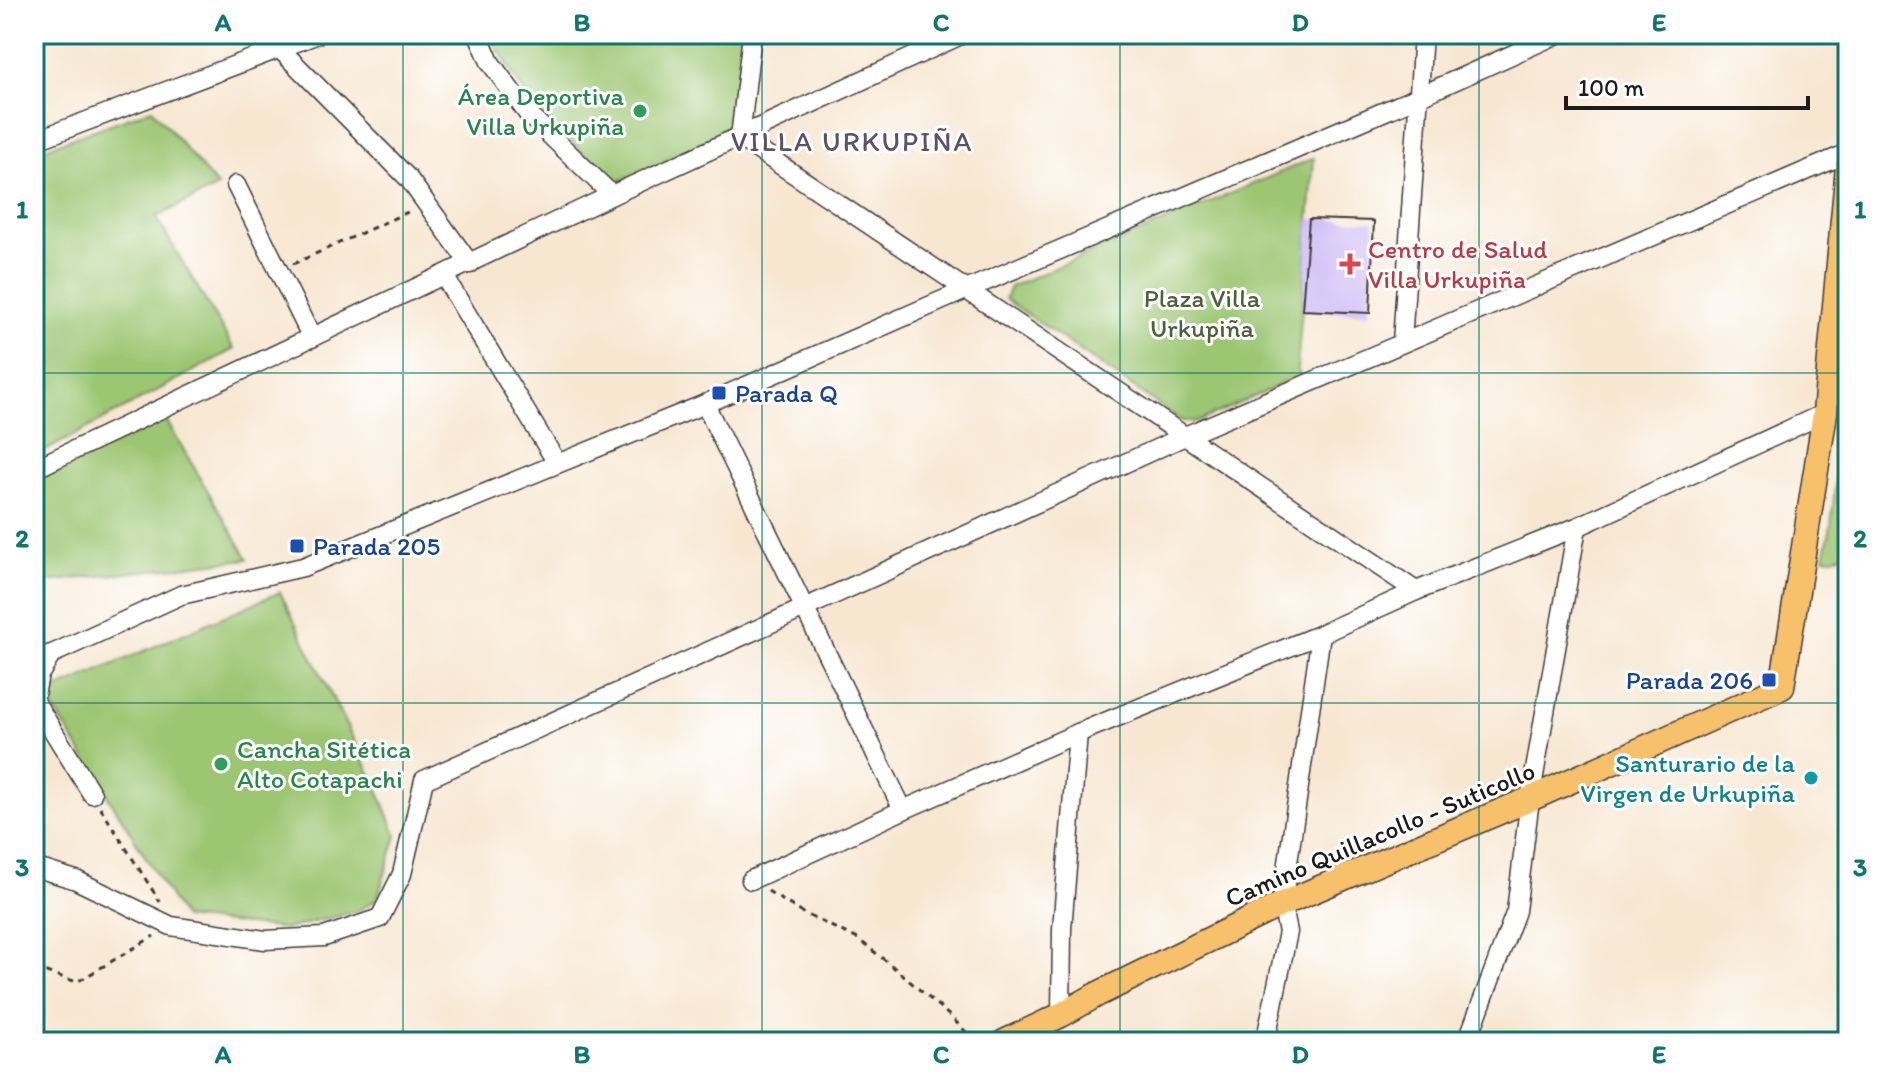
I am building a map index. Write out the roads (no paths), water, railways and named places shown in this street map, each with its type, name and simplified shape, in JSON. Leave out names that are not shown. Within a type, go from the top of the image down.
[{"type":"main road","points":[[1825,413],[1848,166]]},
{"type":"main road","name":"Camino Quillacollo - Suticollo","points":[[1004,1042],[1282,904],[1530,799],[1782,687],[1825,413]]},
{"type":"street","points":[[34,141],[318,34]]},
{"type":"street","points":[[478,34],[490,62],[528,114],[612,195]]},
{"type":"street","points":[[740,138],[752,34]]},
{"type":"street","points":[[34,469],[612,195],[963,34]]},
{"type":"street","points":[[1402,342],[1423,34]]},
{"type":"street","points":[[92,794],[34,700],[43,656],[181,595],[303,567],[705,404],[1558,34]]},
{"type":"street","points":[[280,49],[408,178],[470,264]]},
{"type":"street","points":[[740,138],[1416,591]]},
{"type":"street","points":[[34,867],[76,880],[173,926],[265,940],[324,937],[380,918],[402,874],[424,780],[1185,436],[1848,153]]},
{"type":"street","points":[[236,185],[312,338]]},
{"type":"street","points":[[444,276],[557,463]]},
{"type":"street","points":[[705,404],[903,810]]},
{"type":"street","points":[[751,880],[1078,733],[1577,527],[1825,413]]},
{"type":"street","points":[[1467,1042],[1516,911],[1530,799],[1577,527]]},
{"type":"street","points":[[1271,1042],[1268,1029],[1288,932],[1282,904],[1321,634]]},
{"type":"street","points":[[1061,1015],[1062,929],[1078,733]]},
{"type":"place","name":"Área Deportiva Villa Urkupiña","points":[[640,111]]},
{"type":"place","name":"Centro de Salud Villa Urkupiña","points":[[1350,264]]},
{"type":"place","name":"Parada Q","points":[[719,393]]},
{"type":"place","name":"Parada 205","points":[[297,546]]},
{"type":"place","name":"Parada 206","points":[[1769,680]]},
{"type":"place","name":"Cancha Sitética Alto Cotapachi","points":[[221,764]]},
{"type":"place","name":"Santurario de la Virgen de Urkupiña","points":[[1811,778]]},
{"type":"district","name":"VILLA URKUPIÑA","points":[[852,141]]},
{"type":"park label","name":"Plaza Villa Urkupiña","points":[[1202,313]]}]
